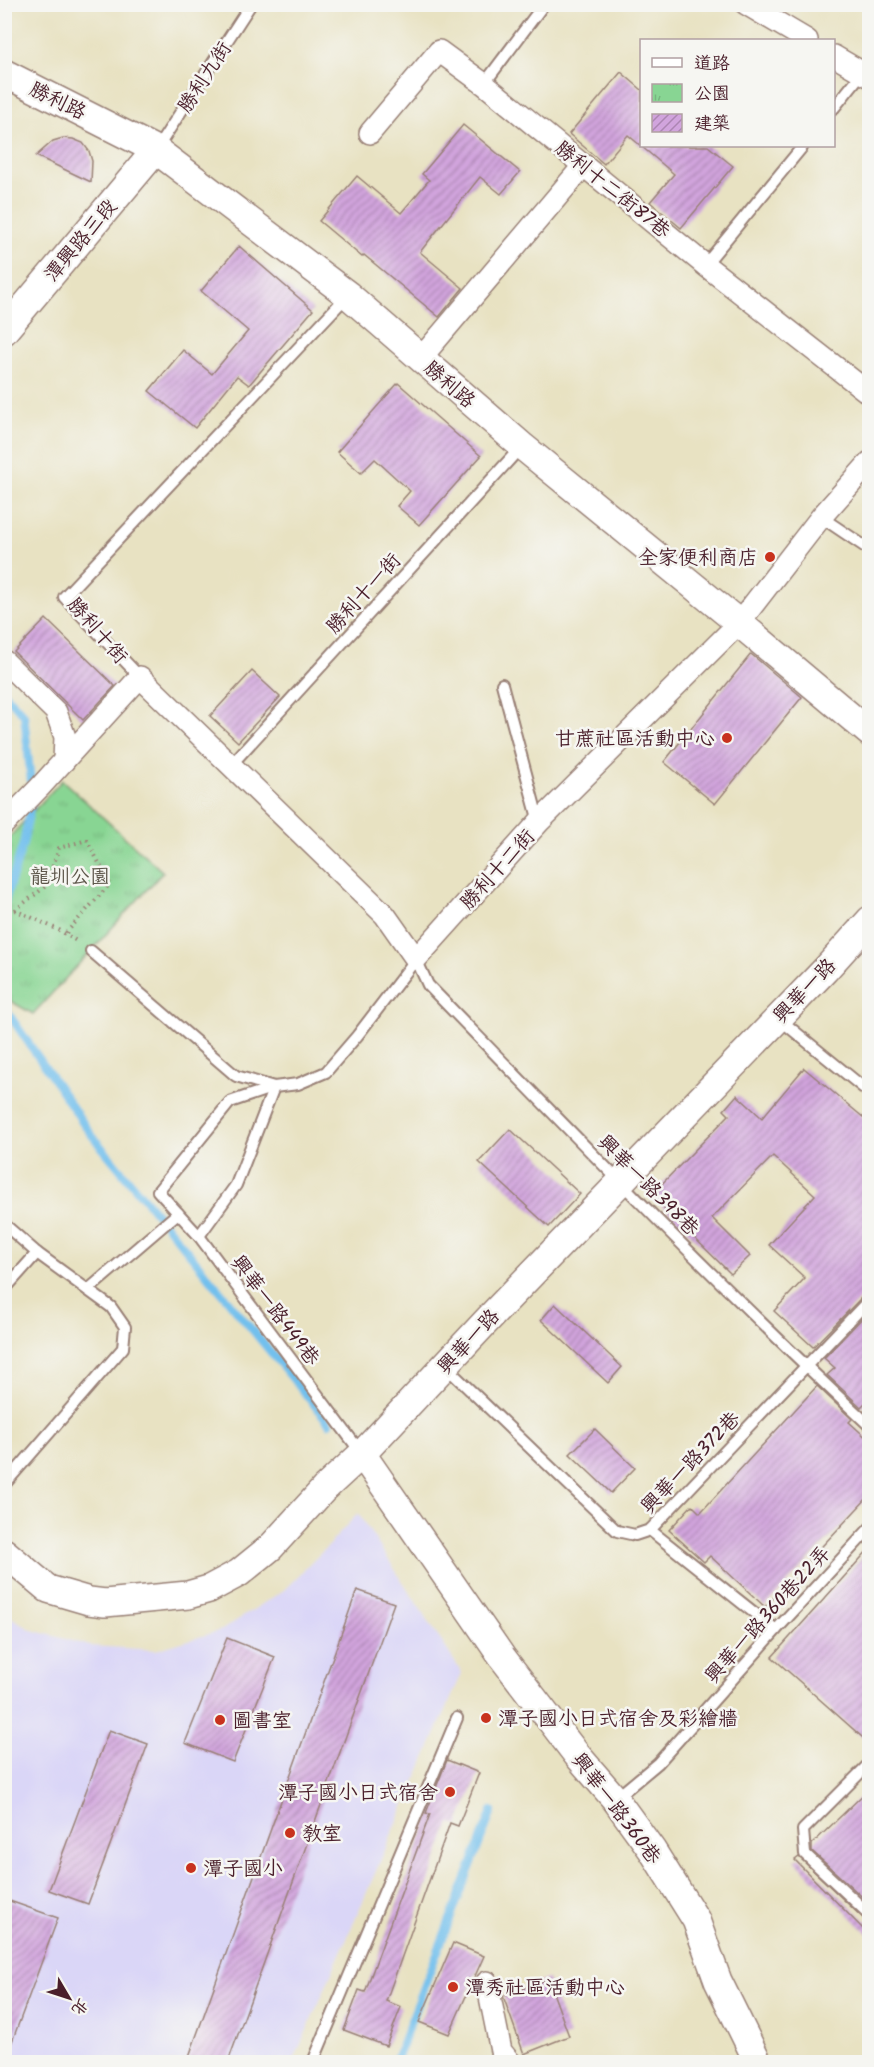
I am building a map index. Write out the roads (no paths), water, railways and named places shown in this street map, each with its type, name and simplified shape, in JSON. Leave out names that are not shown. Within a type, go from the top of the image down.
[{"type":"street","points":[[746,4],[805,39]]},
{"type":"street","name":"勝利十二街87巷","points":[[370,133],[439,51],[484,84],[705,265],[870,394]]},
{"type":"street","points":[[835,57],[866,75]]},
{"type":"street","name":"勝利路","points":[[4,74],[156,150],[348,295],[522,446],[870,733]]},
{"type":"street","name":"潭興路三段","points":[[4,331],[156,150]]},
{"type":"street","points":[[421,358],[584,165]]},
{"type":"street","name":"勝利十二街","points":[[416,959],[539,822],[739,623],[821,517],[870,462]]},
{"type":"street","points":[[4,662],[56,712],[65,737],[64,761]]},
{"type":"street","points":[[11,817],[140,677]]},
{"type":"street","name":"勝利十街","points":[[140,677],[385,915],[416,959]]},
{"type":"street","name":"興華一路","points":[[4,1552],[48,1589],[89,1601],[105,1603],[188,1596],[209,1589],[239,1573],[271,1547],[324,1489],[362,1454],[870,920]]},
{"type":"street","name":"興華一路360巷","points":[[362,1454],[502,1657],[576,1755],[615,1799],[652,1850],[696,1920],[718,1981],[758,2062]]},
{"type":"street","points":[[487,1982],[501,2051],[510,2062]]},
{"type":"lane","name":"勝利九街","points":[[156,150],[252,4]]},
{"type":"lane","points":[[484,84],[544,4]]},
{"type":"lane","points":[[835,107],[866,75]]},
{"type":"lane","points":[[705,265],[802,147]]},
{"type":"lane","name":"勝利十街","points":[[140,677],[64,597],[348,295]]},
{"type":"lane","name":"勝利十一街","points":[[231,765],[522,446]]},
{"type":"lane","points":[[821,517],[870,550]]},
{"type":"lane","points":[[502,684],[539,822]]},
{"type":"lane","name":"勝利十二街","points":[[91,951],[236,1076],[274,1087],[298,1084],[326,1072],[357,1036],[416,959]]},
{"type":"lane","name":"興華一路398巷","points":[[416,959],[428,985],[620,1183],[870,1426]]},
{"type":"lane","points":[[778,1017],[870,1093]]},
{"type":"lane","points":[[199,1236],[236,1185],[274,1087]]},
{"type":"lane","name":"興華一路449巷","points":[[274,1087],[230,1102],[158,1191],[174,1216],[199,1236],[362,1454]]},
{"type":"lane","points":[[88,1290],[174,1216]]},
{"type":"lane","points":[[4,1224],[37,1253],[111,1307],[125,1327],[123,1348],[4,1485]]},
{"type":"lane","points":[[4,1290],[37,1253]]},
{"type":"lane","name":"興華一路372巷","points":[[445,1366],[617,1531],[635,1535],[650,1530],[870,1299]]},
{"type":"lane","name":"興華一路360巷22弄","points":[[615,1799],[658,1763],[870,1528]]},
{"type":"lane","points":[[650,1530],[776,1630]]},
{"type":"lane","points":[[313,2062],[457,1718]]},
{"type":"lane","points":[[870,1763],[803,1830],[805,1854],[870,1915]]},
{"type":"waterway","points":[[4,693],[24,715],[32,792]]},
{"type":"waterway","points":[[4,904],[23,844],[31,804]]},
{"type":"waterway","points":[[4,1007],[90,1133],[329,1423]]},
{"type":"waterway","points":[[395,2062],[492,1811]]},
{"type":"place","name":"全家便利商店","points":[[770,557]]},
{"type":"place","name":"甘蔗社區活動中心","points":[[727,738]]},
{"type":"place","name":"潭子國小日式宿舍及彩繪牆","points":[[486,1718]]},
{"type":"place","name":"圖書室","points":[[220,1720]]},
{"type":"place","name":"潭子國小日式宿舍","points":[[450,1792]]},
{"type":"place","name":"教室","points":[[290,1833]]},
{"type":"place","name":"潭子國小","points":[[191,1868]]},
{"type":"place","name":"潭秀社區活動中心","points":[[453,1987]]},
{"type":"park label","name":"龍圳公園","points":[[70,876]]}]
